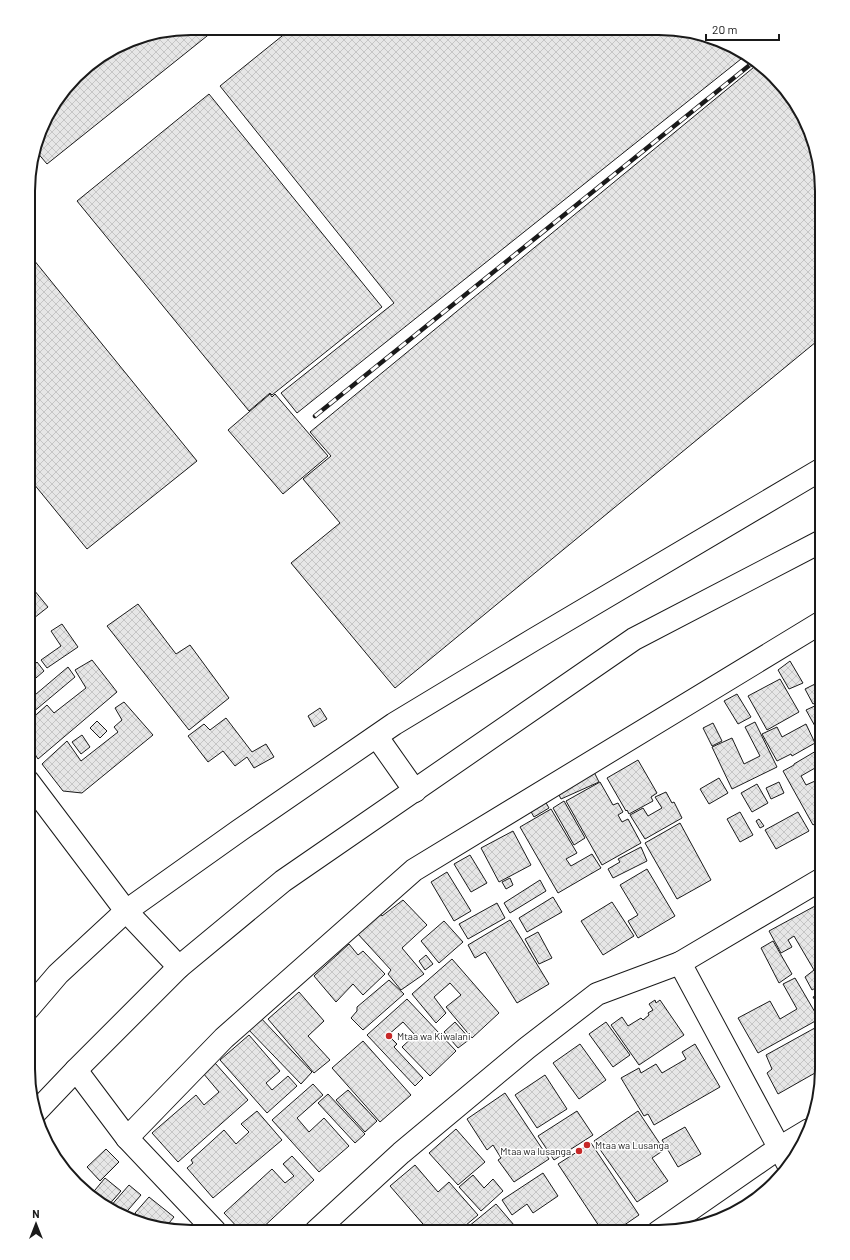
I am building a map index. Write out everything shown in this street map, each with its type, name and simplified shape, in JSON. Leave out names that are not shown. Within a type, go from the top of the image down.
[{"type":"street","points":[[35,1001],[58,974],[126,911],[394,724],[815,473]]},
{"type":"street","points":[[40,1108],[179,968],[283,881],[634,640],[815,545]]},
{"type":"street","points":[[127,1138],[224,1038],[414,870],[815,626]]},
{"type":"street","points":[[377,737],[415,791]]},
{"type":"street","points":[[35,790],[126,911],[179,968]]},
{"type":"street","points":[[323,1225],[407,1148],[527,1048],[598,994],[680,963],[815,883]]},
{"type":"street","points":[[680,963],[784,1157]]},
{"type":"street","points":[[76,1070],[127,1138],[209,1225]]},
{"type":"street","points":[[670,1225],[784,1157],[795,1145]]},
{"type":"building","points":[[181,35],[208,35],[47,164],[39,155],[51,122],[67,96],[96,67],[122,51],[151,40]]},
{"type":"building","points":[[283,35],[669,35],[709,43],[742,59],[297,413],[281,393],[394,303],[220,86]]},
{"type":"building","points":[[754,67],[776,88],[789,104],[807,141],[814,171],[815,343],[395,688],[291,563],[340,523],[303,479],[331,456],[310,432]]},
{"type":"building","points":[[209,94],[382,307],[272,395],[270,393],[249,411],[77,201]]},
{"type":"building","points":[[35,261],[197,461],[87,549],[35,485]]},
{"type":"building","points":[[270,394],[272,397],[275,394],[328,456],[283,494],[228,430]]},
{"type":"building","points":[[35,591],[48,607],[35,617]]},
{"type":"building","points":[[138,604],[176,654],[190,645],[229,698],[189,730],[107,626]]},
{"type":"building","points":[[62,624],[78,647],[47,668],[41,660],[61,646],[51,631]]},
{"type":"building","points":[[92,660],[117,692],[38,759],[35,754],[35,716],[47,705],[54,713],[86,688],[75,670]]},
{"type":"building","points":[[790,661],[803,683],[789,689],[778,670]]},
{"type":"building","points":[[37,662],[44,671],[35,679],[35,664]]},
{"type":"building","points":[[68,667],[75,677],[35,710],[35,695]]},
{"type":"building","points":[[780,679],[799,712],[767,730],[748,696]]},
{"type":"building","points":[[815,684],[815,703],[813,704],[805,689]]},
{"type":"building","points":[[737,694],[751,717],[738,724],[724,701]]},
{"type":"building","points":[[124,702],[153,735],[82,793],[63,791],[42,764],[67,741],[81,761],[118,732],[114,727],[122,720],[115,708]]},
{"type":"building","points":[[815,706],[815,726],[806,710]]},
{"type":"building","points":[[320,708],[327,719],[314,727],[308,716]]},
{"type":"building","points":[[226,718],[252,752],[266,744],[274,757],[254,768],[247,757],[235,766],[223,751],[208,762],[188,736],[204,724],[210,730]]},
{"type":"building","points":[[97,721],[107,731],[100,738],[90,728]]},
{"type":"building","points":[[755,722],[777,767],[732,789],[712,747],[732,738],[744,764],[760,756],[745,727]]},
{"type":"building","points":[[713,723],[722,741],[712,746],[703,728]]},
{"type":"building","points":[[806,724],[815,743],[792,756],[791,754],[777,761],[762,734],[777,727],[782,737]]},
{"type":"building","points":[[82,735],[90,747],[81,754],[72,742]]},
{"type":"building","points":[[815,752],[815,768],[801,776],[806,785],[815,781],[815,824],[813,825],[783,771]]},
{"type":"building","points":[[638,760],[657,793],[651,797],[653,801],[629,814],[607,778]]},
{"type":"building","points":[[594,772],[599,782],[561,799],[556,789]]},
{"type":"building","points":[[719,778],[728,793],[709,804],[700,789]]},
{"type":"building","points":[[600,782],[613,805],[618,803],[623,812],[618,815],[622,822],[628,819],[641,843],[602,865],[566,801]]},
{"type":"building","points":[[779,782],[784,793],[771,799],[766,788]]},
{"type":"building","points":[[757,784],[768,803],[752,812],[741,793]]},
{"type":"building","points":[[666,792],[672,803],[674,802],[682,818],[645,839],[630,815],[643,808],[648,816],[662,808],[655,797]]},
{"type":"building","points":[[545,801],[549,808],[534,817],[530,810]]},
{"type":"building","points":[[564,801],[585,838],[574,845],[553,808]]},
{"type":"building","points":[[551,809],[577,853],[566,859],[571,866],[592,854],[601,868],[558,893],[520,827]]},
{"type":"building","points":[[740,812],[753,835],[740,842],[727,819]]},
{"type":"building","points":[[798,812],[809,831],[776,849],[765,830]]},
{"type":"building","points":[[759,819],[764,826],[760,828],[756,821]]},
{"type":"building","points":[[680,823],[711,880],[677,899],[645,843]]},
{"type":"building","points":[[513,831],[531,865],[499,882],[481,848]]},
{"type":"building","points":[[641,847],[647,861],[613,878],[608,869],[620,862],[618,859]]},
{"type":"building","points":[[470,855],[487,883],[471,892],[454,864]]},
{"type":"building","points":[[647,869],[675,916],[638,938],[628,921],[638,915],[620,885]]},
{"type":"building","points":[[447,872],[471,911],[454,921],[431,882]]},
{"type":"building","points":[[510,878],[513,885],[506,889],[502,882]]},
{"type":"building","points":[[540,880],[546,891],[510,913],[504,903]]},
{"type":"building","points":[[553,897],[562,912],[527,932],[519,918]]},
{"type":"building","points":[[403,900],[427,925],[402,948],[424,974],[401,990],[388,974],[391,970],[357,933],[380,913],[382,916]]},
{"type":"building","points":[[612,902],[634,936],[603,955],[581,921]]},
{"type":"building","points":[[497,903],[505,918],[468,939],[459,924]]},
{"type":"building","points":[[815,906],[815,988],[812,990],[805,977],[814,970],[794,936],[788,940],[792,947],[781,953],[769,931]]},
{"type":"building","points":[[510,920],[549,984],[517,1003],[485,952],[475,958],[468,945]]},
{"type":"building","points":[[444,921],[463,942],[439,963],[421,941]]},
{"type":"building","points":[[538,932],[552,958],[539,964],[525,939]]},
{"type":"building","points":[[773,941],[792,974],[779,983],[761,948]]},
{"type":"building","points":[[349,944],[358,955],[363,951],[385,974],[363,995],[353,984],[336,1002],[314,976]]},
{"type":"building","points":[[426,955],[433,964],[425,970],[419,961]]},
{"type":"building","points":[[452,959],[499,1013],[472,1038],[446,1007],[461,995],[450,983],[434,997],[446,1013],[436,1023],[412,994]]},
{"type":"building","points":[[795,978],[815,1012],[815,1021],[758,1053],[738,1018],[770,1001],[780,1019],[797,1009],[783,984]]},
{"type":"building","points":[[389,980],[404,994],[363,1030],[351,1018],[357,1011],[357,1007]]},
{"type":"building","points":[[299,992],[324,1021],[308,1036],[330,1060],[314,1073],[268,1019]]},
{"type":"building","points":[[407,999],[456,1051],[430,1076],[402,1047],[415,1035],[403,1022],[388,1035],[397,1044],[394,1047],[423,1078],[415,1086],[367,1035]]},
{"type":"building","points":[[655,1000],[656,1003],[660,1000],[684,1035],[639,1065],[611,1025],[622,1017],[628,1026],[641,1018],[643,1020],[649,1015],[648,1013],[653,1010],[649,1004]]},
{"type":"building","points":[[258,1015],[312,1072],[301,1084],[245,1026]]},
{"type":"building","points":[[455,1022],[470,1039],[458,1048],[444,1032]]},
{"type":"building","points":[[606,1022],[630,1055],[613,1067],[589,1034]]},
{"type":"building","points":[[815,1028],[815,1073],[778,1094],[767,1073],[772,1069],[766,1055]]},
{"type":"building","points":[[249,1035],[280,1071],[266,1083],[272,1090],[288,1076],[297,1086],[267,1113],[220,1060]]},
{"type":"building","points":[[363,1041],[411,1095],[380,1122],[332,1068]]},
{"type":"building","points":[[580,1044],[606,1080],[579,1099],[553,1063]]},
{"type":"building","points":[[695,1044],[720,1087],[654,1125],[648,1114],[644,1116],[621,1078],[639,1068],[641,1073],[656,1064],[662,1073],[686,1059],[682,1052]]},
{"type":"building","points":[[215,1063],[248,1100],[178,1162],[152,1133],[196,1095],[204,1105],[219,1092],[203,1073]]},
{"type":"building","points":[[545,1075],[567,1109],[537,1128],[515,1095]]},
{"type":"building","points":[[313,1084],[323,1095],[297,1118],[309,1132],[324,1118],[349,1146],[319,1172],[272,1120]]},
{"type":"building","points":[[348,1090],[377,1121],[365,1132],[336,1100]]},
{"type":"building","points":[[505,1093],[549,1159],[514,1182],[498,1160],[501,1158],[493,1145],[487,1150],[467,1119]]},
{"type":"building","points":[[328,1094],[365,1134],[355,1143],[318,1103]]},
{"type":"building","points":[[257,1111],[282,1140],[213,1198],[187,1168],[193,1163],[191,1160],[224,1130],[236,1144],[249,1132],[241,1124]]},
{"type":"building","points":[[577,1111],[593,1135],[554,1160],[538,1136]]},
{"type":"building","points":[[638,1111],[664,1150],[652,1158],[668,1181],[637,1202],[594,1141]]},
{"type":"building","points":[[685,1127],[701,1154],[678,1167],[662,1140]]},
{"type":"building","points":[[456,1129],[485,1162],[458,1185],[429,1153]]},
{"type":"building","points":[[591,1143],[639,1215],[624,1225],[598,1225],[558,1164]]},
{"type":"building","points":[[106,1149],[119,1162],[100,1181],[87,1167]]},
{"type":"building","points":[[292,1156],[314,1180],[265,1225],[235,1225],[224,1213],[272,1169],[285,1183],[294,1176],[283,1164]]},
{"type":"building","points":[[415,1165],[438,1192],[449,1182],[478,1215],[466,1225],[424,1225],[390,1186]]},
{"type":"building","points":[[543,1173],[558,1196],[533,1213],[527,1204],[512,1215],[502,1200]]},
{"type":"building","points":[[473,1175],[484,1188],[493,1179],[503,1191],[481,1211],[459,1187]]},
{"type":"building","points":[[105,1178],[121,1191],[111,1203],[94,1191]]},
{"type":"building","points":[[129,1185],[141,1195],[127,1211],[113,1204]]},
{"type":"building","points":[[149,1197],[174,1217],[169,1224],[141,1217],[135,1213]]},
{"type":"building","points":[[496,1204],[514,1225],[470,1225]]},
{"type":"railway","points":[[315,416],[751,64]]},
{"type":"place","name":"Mtaa wa Kiwalani","points":[[389,1036]]},
{"type":"place","name":"Mtaa wa Lusanga","points":[[587,1145]]},
{"type":"place","name":"Mtaa wa lusanga","points":[[579,1151]]}]
